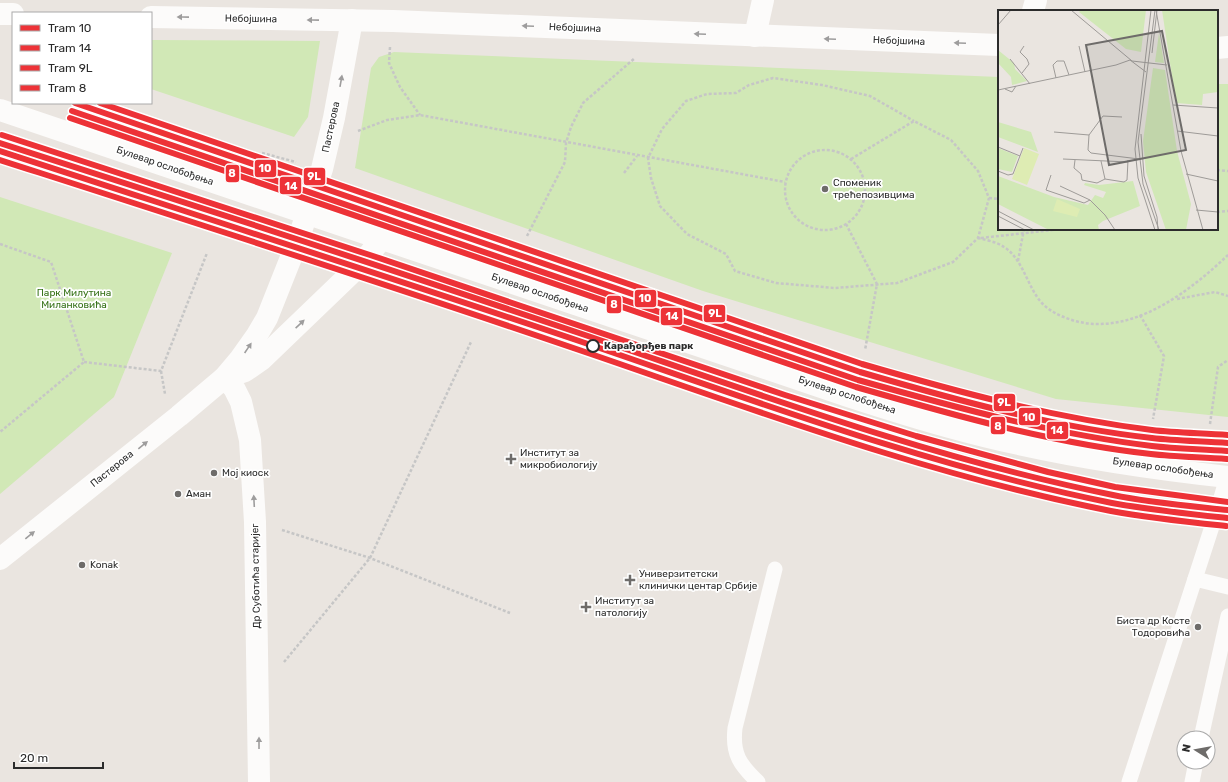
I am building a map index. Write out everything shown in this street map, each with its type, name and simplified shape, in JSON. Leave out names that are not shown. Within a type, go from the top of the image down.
[{"type":"street","points":[[755,36],[763,0]]},
{"type":"street","points":[[1033,10],[1036,0]]},
{"type":"street","points":[[0,14],[12,14]]},
{"type":"street","name":"Небојшина","points":[[152,17],[352,20],[998,45]]},
{"type":"street","name":"Пастерова","points":[[0,559],[179,416],[224,378],[240,359],[267,318],[308,214],[322,169],[334,118],[352,20]]},
{"type":"street","name":"Булевар ослобођења","points":[[0,110],[382,238],[497,279],[848,396],[950,427],[1054,451],[1136,465],[1227,477]]},
{"type":"street","name":"Пастерова","points":[[224,378],[245,371],[261,360],[354,271],[382,238]]},
{"type":"street","name":"Др Суботића старијег","points":[[224,378],[234,388],[241,402],[250,440],[255,522],[259,782]]},
{"type":"lane","points":[[1128,782],[1227,477]]},
{"type":"lane","points":[[758,782],[741,764],[736,751],[734,737],[775,569]]},
{"type":"lane","points":[[1195,579],[1228,587]]},
{"type":"lane","points":[[1203,730],[1228,616]]},
{"type":"lane","points":[[1192,782],[1194,770]]},
{"type":"path","points":[[390,46],[389,63],[400,87],[420,115]]},
{"type":"path","points":[[527,236],[565,162],[566,143],[571,127],[583,103],[640,53]]},
{"type":"path","points":[[773,78],[822,85],[870,96],[951,140],[978,171],[989,198],[978,238],[953,262],[897,283],[835,288],[776,283],[734,271],[726,254],[687,234],[660,206],[651,178],[648,158],[662,129],[686,101],[707,94],[736,93],[749,84],[773,78]]},
{"type":"path","points":[[353,133],[387,120],[420,115],[785,182]]},
{"type":"path","points":[[851,159],[914,121]]},
{"type":"path","points":[[825,149],[838,152],[851,159],[860,170],[864,182],[864,196],[860,210],[852,220],[846,224],[829,230],[817,230],[805,225],[795,217],[788,207],[784,194],[785,182],[790,169],[799,158],[811,152],[825,149]]},
{"type":"path","points":[[295,162],[298,155]]},
{"type":"path","points":[[624,173],[637,156]]},
{"type":"path","points":[[1218,170],[1228,171]]},
{"type":"path","points":[[989,198],[998,199]]},
{"type":"path","points":[[1218,212],[1228,211]]},
{"type":"path","points":[[846,224],[877,284],[865,350]]},
{"type":"path","points":[[1018,262],[1024,230]]},
{"type":"path","points":[[978,238],[1052,230]]},
{"type":"path","points":[[978,238],[1004,246],[1018,262],[1035,294],[1047,308],[1054,313],[1088,324],[1100,325],[1115,324],[1140,315],[1174,299],[1201,281],[1228,255]]},
{"type":"path","points":[[0,244],[51,262],[84,362]]},
{"type":"path","points":[[166,400],[161,371],[207,253]]},
{"type":"path","points":[[1174,299],[1215,292],[1228,296]]},
{"type":"path","points":[[1140,315],[1164,356],[1153,419]]},
{"type":"path","points":[[281,666],[370,558],[471,342]]},
{"type":"path","points":[[1210,424],[1218,367],[1228,360]]},
{"type":"path","points":[[0,432],[84,362],[161,371]]},
{"type":"path","points":[[276,527],[370,558],[510,613]]},
{"type":"green space","points":[[152,40],[320,41],[308,117],[294,137],[152,89]]},
{"type":"green space","points":[[394,52],[998,77],[998,230],[1218,230],[1218,84],[1228,84],[1228,417],[1056,399],[703,291],[355,168],[371,68],[379,57]]},
{"type":"green space","name":"Парк Милутина Миланковића","points":[[0,197],[172,253],[114,397],[0,494]]},
{"type":"tram line","name":"10","points":[[78,104],[860,372],[932,393],[1041,420],[1152,438],[1228,443]]},
{"type":"tram line","name":"9L","points":[[103,104],[862,364],[970,394],[1079,419],[1152,430],[1228,435]]},
{"type":"tram line","name":"14","points":[[72,111],[858,380],[967,410],[1040,427],[1115,441],[1152,446],[1227,451]]},
{"type":"tram line","name":"8","points":[[70,118],[856,387],[966,418],[1076,443],[1151,454],[1227,459]]},
{"type":"tram line","name":"9L","points":[[2,135],[370,255],[785,395],[916,436],[1048,472],[1115,487],[1228,502]]},
{"type":"tram line","name":"10","points":[[0,143],[221,214],[588,336],[783,403],[914,444],[1046,480],[1127,498],[1228,510]]},
{"type":"tram line","name":"14","points":[[0,151],[441,295],[782,411],[913,452],[1045,488],[1112,503],[1155,510],[1227,518]]},
{"type":"tram line","name":"8","points":[[0,160],[368,279],[782,420],[912,461],[1044,497],[1111,511],[1154,518],[1226,526]]},
{"type":"place","name":"Споменик трећепозивцима","points":[[825,189]]},
{"type":"place","name":"Карађорђев парк","points":[[593,346]]},
{"type":"place","name":"Институт за микробиологију","points":[[511,459]]},
{"type":"place","name":"Мој киоск","points":[[214,473]]},
{"type":"place","name":"Аман","points":[[178,494]]},
{"type":"place","name":"Konak","points":[[82,565]]},
{"type":"place","name":"Универзитетски клинички центар Србије","points":[[630,580]]},
{"type":"place","name":"Институт за патологију","points":[[586,607]]},
{"type":"place","name":"Биста др Косте Тодоровића","points":[[1198,627]]}]
